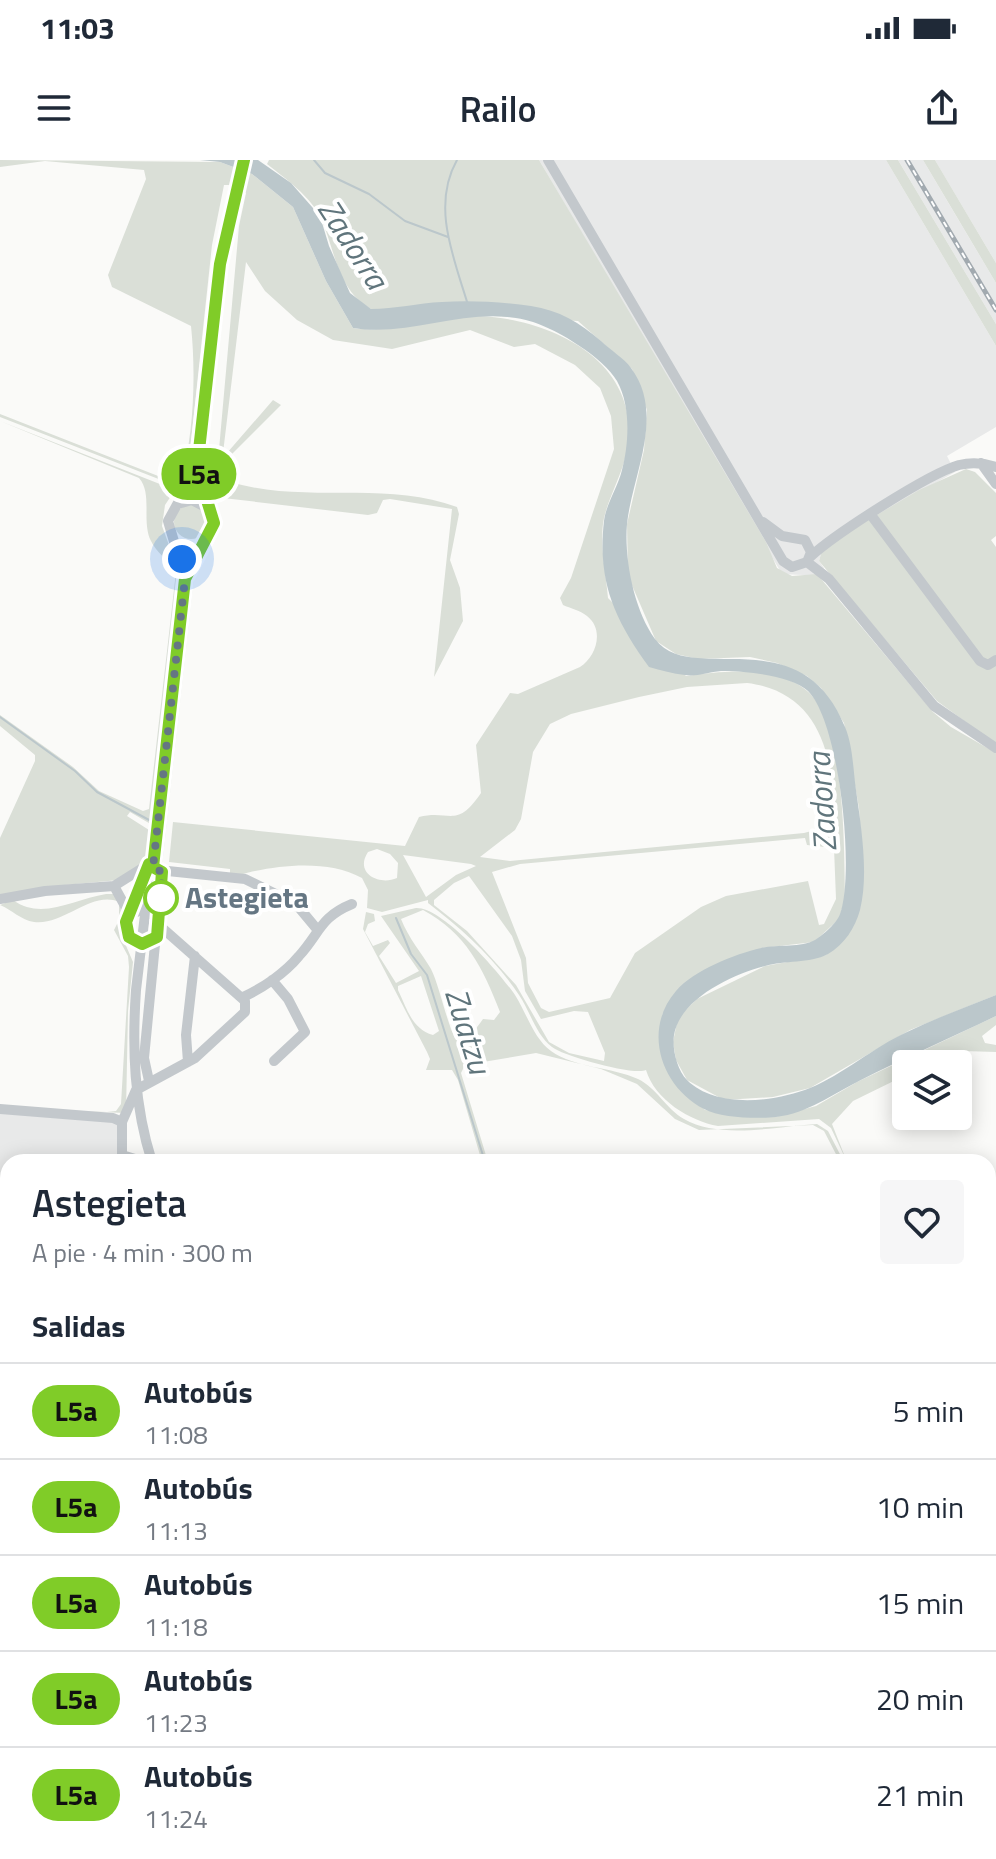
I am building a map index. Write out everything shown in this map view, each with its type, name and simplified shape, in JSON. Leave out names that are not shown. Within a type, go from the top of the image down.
[{"type":"street","points":[[149,1081],[144,1058],[158,931],[155,850],[185,579],[168,521],[197,468],[220,264],[244,160]]},
{"type":"street","points":[[548,160],[763,522],[783,561],[792,567],[809,559],[832,538],[954,467],[981,463],[996,467]]},
{"type":"street","points":[[981,463],[996,484]]},
{"type":"street","points":[[185,579],[213,529],[211,510],[197,468]]},
{"type":"street","points":[[178,504],[199,501],[211,510]]},
{"type":"street","points":[[871,515],[980,661],[988,665],[996,660]]},
{"type":"street","points":[[763,522],[782,536],[805,540],[832,538]]},
{"type":"street","points":[[779,551],[783,542],[791,537]]},
{"type":"street","points":[[176,540],[192,546],[204,542]]},
{"type":"street","points":[[805,540],[810,548],[809,559]]},
{"type":"street","points":[[809,559],[934,706],[996,748]]},
{"type":"street","points":[[150,1154],[136,1090],[135,1008],[155,867]]},
{"type":"street","points":[[142,944],[129,937],[126,929],[155,867]]},
{"type":"street","points":[[0,899],[45,891],[114,886],[155,867],[245,879],[296,904],[316,928]]},
{"type":"street","points":[[114,886],[130,915]]},
{"type":"street","points":[[243,997],[272,980],[299,957],[316,928],[340,909],[352,904]]},
{"type":"street","points":[[130,915],[147,910]]},
{"type":"street","points":[[122,1154],[123,1120],[136,1090],[188,1062],[245,1012],[243,997],[195,956],[158,931],[156,916],[147,910]]},
{"type":"street","points":[[142,944],[158,931]]},
{"type":"street","points":[[188,1062],[186,1035],[195,956]]},
{"type":"street","points":[[272,980],[288,999],[305,1032],[274,1061]]},
{"type":"street","points":[[0,1109],[123,1120],[141,1118]]},
{"type":"street","points":[[143,1154],[147,1143]]},
{"type":"shaded area","points":[[0,160],[220,162],[252,174],[293,207],[326,281],[353,328],[385,329],[464,316],[531,324],[578,346],[599,361],[614,381],[625,403],[629,430],[620,475],[604,518],[603,548],[608,598],[686,676],[764,673],[793,682],[806,690],[819,706],[829,729],[836,757],[843,819],[845,898],[839,919],[814,942],[761,948],[663,1013],[660,1045],[663,1057],[674,1077],[705,1110],[775,1117],[816,1106],[892,1065],[892,1082],[853,1101],[832,1124],[844,1154],[831,1128],[819,1119],[718,1126],[685,1114],[665,1100],[646,1070],[599,1064],[552,1047],[542,1036],[519,995],[489,957],[428,900],[382,912],[367,908],[368,890],[362,878],[337,869],[295,866],[237,875],[230,874],[230,869],[169,862],[173,822],[405,846],[419,817],[452,816],[465,811],[481,793],[476,745],[510,693],[518,694],[580,667],[594,650],[597,636],[593,622],[582,613],[563,605],[560,598],[571,578],[614,449],[611,416],[600,388],[575,365],[535,344],[514,347],[470,330],[392,349],[333,340],[297,320],[265,291],[246,262],[223,453],[227,453],[273,400],[281,405],[227,459],[228,481],[284,491],[400,495],[457,507],[459,514],[450,560],[460,588],[463,621],[434,677],[452,509],[390,499],[383,500],[377,513],[368,515],[223,498],[216,483],[239,226],[246,193],[233,185],[224,185],[212,245],[188,469],[179,487],[0,417],[0,414],[176,483],[181,480],[193,404],[191,326],[112,287],[108,275],[146,179],[144,170],[45,161],[0,167]],"holes":[[[747,683],[772,689],[792,700],[807,714],[819,733],[831,776],[834,825],[804,833],[510,861],[480,857],[515,830],[521,819],[533,752],[550,724],[571,714],[687,687]],[[805,838],[807,845],[834,848],[836,899],[824,924],[819,925],[808,881],[726,896],[701,907],[635,953],[610,998],[549,1012],[541,1008],[528,983],[526,958],[492,872],[520,864]],[[377,849],[390,854],[398,863],[397,878],[376,879],[366,872],[364,859],[368,852]],[[403,855],[476,866],[456,875],[426,897]],[[469,876],[512,936],[521,960],[525,991],[541,1019],[574,1011],[588,1012],[605,1053],[604,1061],[569,1053],[549,1042],[516,985],[467,931],[434,905],[434,900],[454,883]]]},
{"type":"shaded area","points":[[200,160],[258,160],[291,183],[320,216],[329,246],[350,293],[371,309],[464,301],[541,308],[577,323],[621,357],[641,386],[646,405],[644,445],[626,538],[636,599],[655,639],[672,652],[694,658],[747,659],[775,663],[801,673],[825,693],[845,727],[851,750],[863,850],[863,896],[855,923],[844,941],[828,954],[752,970],[723,982],[696,1000],[678,1022],[674,1035],[676,1059],[687,1080],[699,1089],[729,1099],[780,1097],[810,1088],[895,1038],[996,995],[996,1016],[924,1050],[892,1050],[892,1065],[809,1108],[788,1115],[759,1118],[720,1114],[704,1109],[677,1087],[667,1072],[659,1040],[660,1023],[676,991],[704,970],[739,954],[815,940],[833,925],[840,914],[846,867],[842,800],[829,734],[819,708],[808,691],[791,681],[741,672],[676,674],[649,667],[637,650],[611,599],[603,563],[604,521],[622,470],[627,425],[622,391],[602,363],[555,331],[510,317],[465,318],[398,329],[353,328],[326,281],[293,207],[252,174],[220,162]]},
{"type":"shaded area","points":[[269,160],[539,160],[766,542],[777,568],[792,576],[817,574],[933,712],[951,727],[996,753],[996,995],[910,1030],[810,1088],[773,1097],[724,1100],[687,1080],[676,1060],[673,1042],[678,1017],[697,999],[765,966],[826,955],[860,909],[862,856],[859,808],[844,723],[821,688],[807,676],[777,663],[750,657],[698,659],[676,654],[656,641],[628,576],[627,524],[644,450],[647,410],[632,369],[578,321],[371,309],[360,301],[344,280],[317,210],[297,188],[267,164]]},
{"type":"shaded area","points":[[539,160],[886,160],[996,346],[996,427],[947,456],[955,472],[823,547],[819,561],[824,568],[823,576],[782,574]]},
{"type":"shaded area","points":[[886,160],[898,160],[996,324],[996,346]]},
{"type":"shaded area","points":[[898,160],[923,160],[996,283],[996,324]]},
{"type":"shaded area","points":[[923,160],[935,160],[996,263],[996,283]]},
{"type":"shaded area","points":[[935,160],[996,160],[996,263],[942,172]]},
{"type":"shaded area","points":[[0,421],[175,490],[165,505],[162,526],[181,578],[154,826],[130,812],[127,816],[149,830],[149,849],[140,868],[119,880],[65,885],[0,897],[0,838],[35,755],[0,726],[0,715],[73,767],[99,791],[143,811],[149,809],[176,572],[151,541],[145,492],[139,478]]},
{"type":"shaded area","points":[[966,469],[975,472],[996,493],[996,536],[991,540],[996,547],[996,744],[937,701],[819,561],[823,547],[919,490]]},
{"type":"shaded area","points":[[191,505],[203,510],[208,522],[203,534],[191,539],[179,534],[174,522],[179,510]]},
{"type":"shaded area","points":[[205,554],[194,577],[162,866],[158,860],[189,582]]},
{"type":"shaded area","points":[[116,894],[124,907],[121,934],[133,962],[128,1011],[126,1113],[0,1108],[107,1112],[116,1111],[121,1104],[129,967],[128,956],[114,930],[119,920],[119,902],[98,901],[45,922],[29,921],[0,905],[13,900],[35,909],[47,909]]},
{"type":"shaded area","points":[[416,908],[427,911],[441,918],[470,942],[497,972],[515,995],[540,1040],[551,1051],[571,1061],[617,1072],[638,1079],[684,1119],[718,1129],[699,1130],[675,1119],[637,1084],[601,1069],[536,1053],[465,1065],[461,1073],[486,1154],[480,1154],[458,1080],[452,1070],[426,1070],[430,1059],[427,1052],[363,929],[366,912],[374,914],[375,921],[368,924],[365,932],[373,946],[388,940],[390,943],[379,956],[396,983],[419,971],[381,916]],"holes":[[[423,910],[462,941],[480,966],[500,1012],[494,1020],[483,1019],[468,1036],[454,1036],[431,969],[401,919]],[[421,976],[439,1031],[433,1035],[415,1023],[398,986]]]},
{"type":"shaded area","points":[[996,1016],[996,1025],[982,1036],[985,1043],[996,1045],[996,1052],[924,1050]]},
{"type":"shaded area","points":[[0,1108],[123,1115],[124,1154],[0,1154]]},
{"type":"shaded area","points":[[817,1124],[828,1131],[840,1154],[836,1154],[824,1131],[813,1125],[797,1126]]},
{"type":"shaded area","points":[[797,1126],[749,1130],[718,1129]]},
{"type":"waterway","name":"Zadorra","points":[[314,160],[325,173],[369,194],[405,221],[448,237]]},
{"type":"waterway","points":[[457,160],[449,178],[445,214],[468,305]]},
{"type":"waterway","name":"Zuatzu","points":[[0,717],[75,771],[97,792],[151,821]]},
{"type":"waterway","name":"Zuatzu","points":[[396,918],[411,954],[427,975],[483,1154]]},
{"type":"railway","points":[[907,160],[996,310]]},
{"type":"bus line","name":"L5a","points":[[149,864],[126,922],[129,937],[142,944],[157,937],[160,926],[162,872],[153,867],[185,579],[214,523],[197,468],[220,264],[244,160]]},
{"type":"place","name":"Astegieta","points":[[161,898]]},
{"type":"route","points":[[161,898],[162,872],[153,867],[185,579],[182,559]]}]
